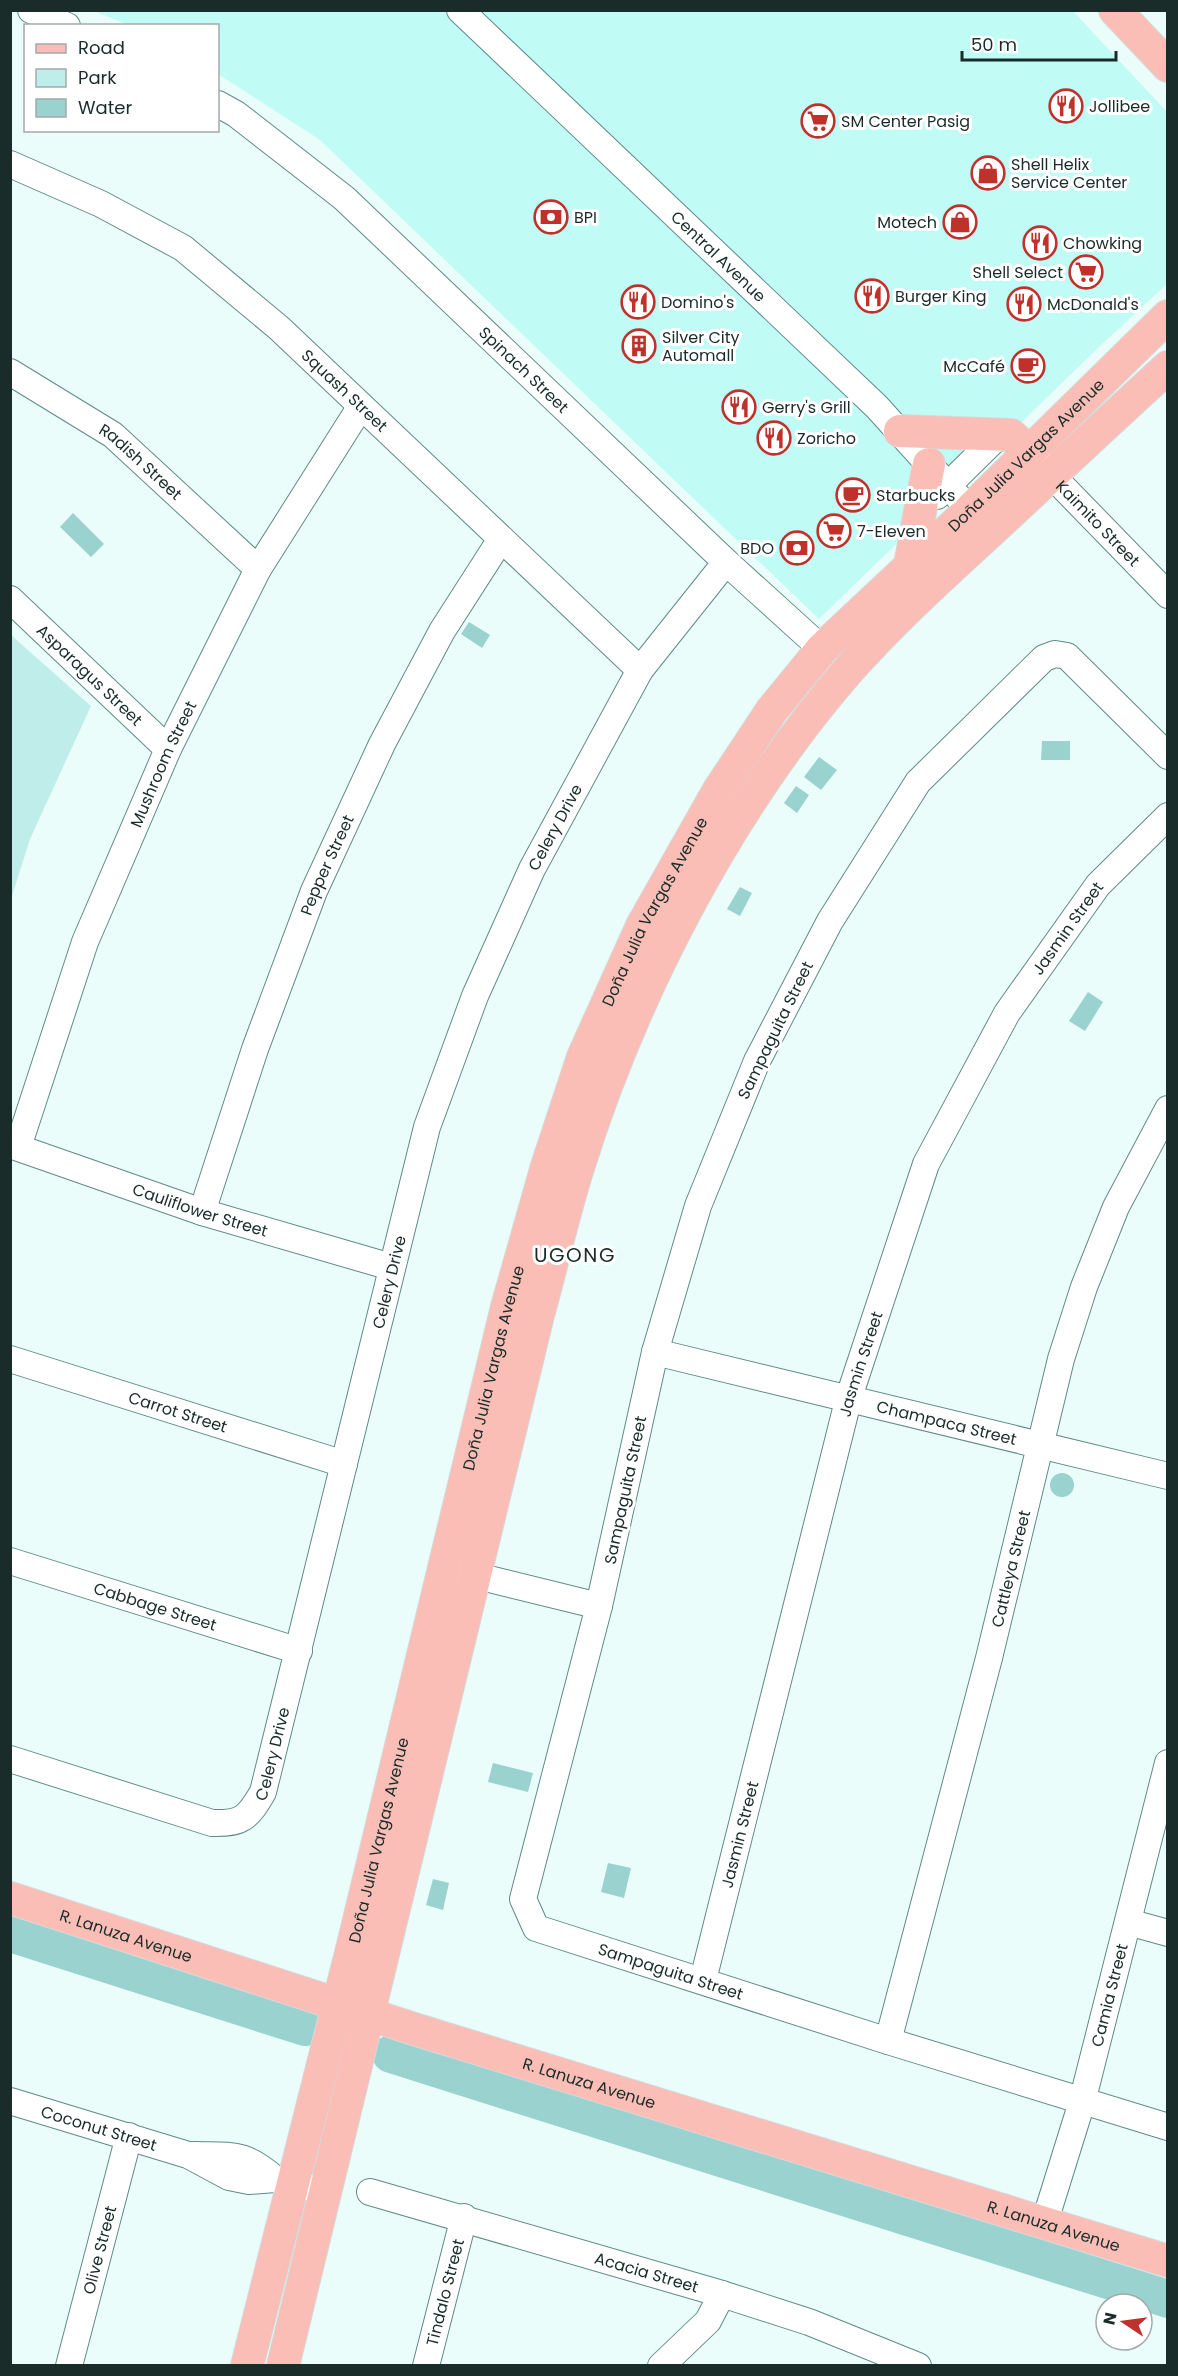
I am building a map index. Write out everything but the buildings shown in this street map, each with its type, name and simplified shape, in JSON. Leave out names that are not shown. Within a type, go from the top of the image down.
[{"type":"main road","points":[[1115,10],[1167,66]]},
{"type":"main road","name":"Doña Julia Vargas Avenue","points":[[247,2366],[283,2181],[338,2005],[507,1307],[547,1166],[583,1057],[642,926],[719,789],[772,711],[822,649],[970,510],[1167,316]]},
{"type":"main road","name":"Doña Julia Vargas Avenue","points":[[283,2366],[536,1326],[576,1173],[613,1067],[670,941],[746,808],[799,731],[840,681],[928,589],[1167,367]]},
{"type":"main road","points":[[900,431],[1011,435],[1029,452]]},
{"type":"main road","points":[[910,565],[922,511],[939,474]]},
{"type":"main road","name":"R. Lanuza Avenue","points":[[10,1898],[368,2015],[1167,2261]]},
{"type":"street","points":[[31,10],[63,24]]},
{"type":"street","name":"Central Avenue","points":[[460,10],[628,168],[900,431],[970,510]]},
{"type":"street","name":"Spinach Street","points":[[219,105],[236,114],[344,198],[726,562],[822,649]]},
{"type":"street","name":"Squash Street","points":[[10,164],[101,204],[183,248],[279,328],[640,670]]},
{"type":"street","name":"Radish Street","points":[[10,372],[113,435],[258,569]]},
{"type":"street","name":"Mushroom Street","points":[[14,1146],[85,942],[168,749],[258,569],[362,406]]},
{"type":"street","points":[[939,474],[999,435]]},
{"type":"street","name":"Kaimito Street","points":[[1029,452],[1167,595]]},
{"type":"street","name":"Pepper Street","points":[[202,1212],[255,1049],[315,891],[382,744],[442,631],[501,539]]},
{"type":"street","name":"Celery Drive","points":[[10,1759],[212,1823],[234,1824],[251,1812],[263,1792],[427,1127],[475,996],[532,869],[640,670],[726,562]]},
{"type":"street","name":"Asparagus Street","points":[[10,598],[168,749]]},
{"type":"street","name":"Sampaguita Street","points":[[1167,756],[1067,656],[1055,654],[1044,658],[918,782],[830,921],[756,1061],[698,1206],[655,1352],[599,1606],[524,1899],[536,1928],[888,2041],[1167,2127]]},
{"type":"street","name":"Jasmin Street","points":[[703,1980],[849,1397],[926,1164],[1007,1013],[1098,885],[1167,816]]},
{"type":"street","name":"Cattleya Street","points":[[888,2041],[990,1658],[1061,1359],[1084,1287],[1116,1207],[1167,1109]]},
{"type":"street","name":"Cauliflower Street","points":[[14,1146],[202,1212],[392,1267]]},
{"type":"street","name":"Champaca Street","points":[[655,1352],[849,1397],[1167,1476]]},
{"type":"street","name":"Carrot Street","points":[[10,1359],[344,1464]]},
{"type":"street","name":"Cabbage Street","points":[[10,1561],[299,1651]]},
{"type":"street","points":[[444,1569],[599,1606]]},
{"type":"street","name":"Camia Street","points":[[1044,2224],[1083,2102],[1167,1763]]},
{"type":"street","points":[[1128,1922],[1167,1933]]},
{"type":"street","name":"Coconut Street","points":[[10,2101],[188,2155],[234,2156],[254,2161],[283,2181],[325,2192]]},
{"type":"street","name":"Olive Street","points":[[69,2366],[129,2136]]},
{"type":"street","name":"Acacia Street","points":[[370,2192],[464,2217],[722,2294],[809,2322],[918,2366]]},
{"type":"street","name":"Tindalo Street","points":[[426,2366],[464,2217]]},
{"type":"street","points":[[661,2366],[708,2321],[722,2294]]},
{"type":"shaded area","points":[[94,11],[1073,11],[1167,112],[1167,284],[1101,345],[819,619],[320,140],[219,75],[219,24],[126,24]]},
{"type":"green space","points":[[11,635],[91,706],[30,839],[11,899]]},
{"type":"water","points":[[73,513],[104,544],[91,557],[60,527]]},
{"type":"water","points":[[469,622],[490,635],[482,648],[461,634]]},
{"type":"water","points":[[1042,741],[1070,741],[1070,760],[1041,760]]},
{"type":"water","points":[[819,757],[837,770],[821,790],[804,777]]},
{"type":"water","points":[[796,786],[809,795],[797,813],[784,803]]},
{"type":"water","points":[[740,887],[752,893],[740,916],[727,909]]},
{"type":"water","points":[[1088,992],[1103,1002],[1085,1031],[1069,1021]]},
{"type":"water","points":[[1062,1473],[1070,1477],[1074,1485],[1070,1493],[1062,1497],[1054,1493],[1050,1485],[1054,1477]]},
{"type":"water","points":[[493,1763],[533,1773],[528,1792],[488,1782]]},
{"type":"water","points":[[608,1863],[631,1868],[624,1898],[601,1892]]},
{"type":"water","points":[[433,1879],[449,1883],[443,1910],[426,1905]]},
{"type":"waterway","points":[[10,1933],[305,2027]]},
{"type":"waterway","points":[[391,2054],[1168,2299]]},
{"type":"place","name":"Jollibee","points":[[1066,106]]},
{"type":"place","name":"SM Center Pasig","points":[[818,121]]},
{"type":"place","name":"Shell Helix Service Center","points":[[988,173]]},
{"type":"place","name":"BPI","points":[[551,217]]},
{"type":"place","name":"Motech","points":[[960,222]]},
{"type":"place","name":"Chowking","points":[[1040,243]]},
{"type":"place","name":"Shell Select","points":[[1086,272]]},
{"type":"place","name":"Burger King","points":[[872,296]]},
{"type":"place","name":"Domino's","points":[[638,302]]},
{"type":"place","name":"McDonald's","points":[[1024,304]]},
{"type":"place","name":"Silver City Automall","points":[[639,346]]},
{"type":"place","name":"McCafé","points":[[1028,366]]},
{"type":"place","name":"Gerry's Grill","points":[[739,407]]},
{"type":"place","name":"Zoricho","points":[[774,438]]},
{"type":"place","name":"Starbucks","points":[[853,495]]},
{"type":"place","name":"7-Eleven","points":[[834,531]]},
{"type":"place","name":"BDO","points":[[797,548]]},
{"type":"district","name":"UGONG","points":[[575,1255]]}]
